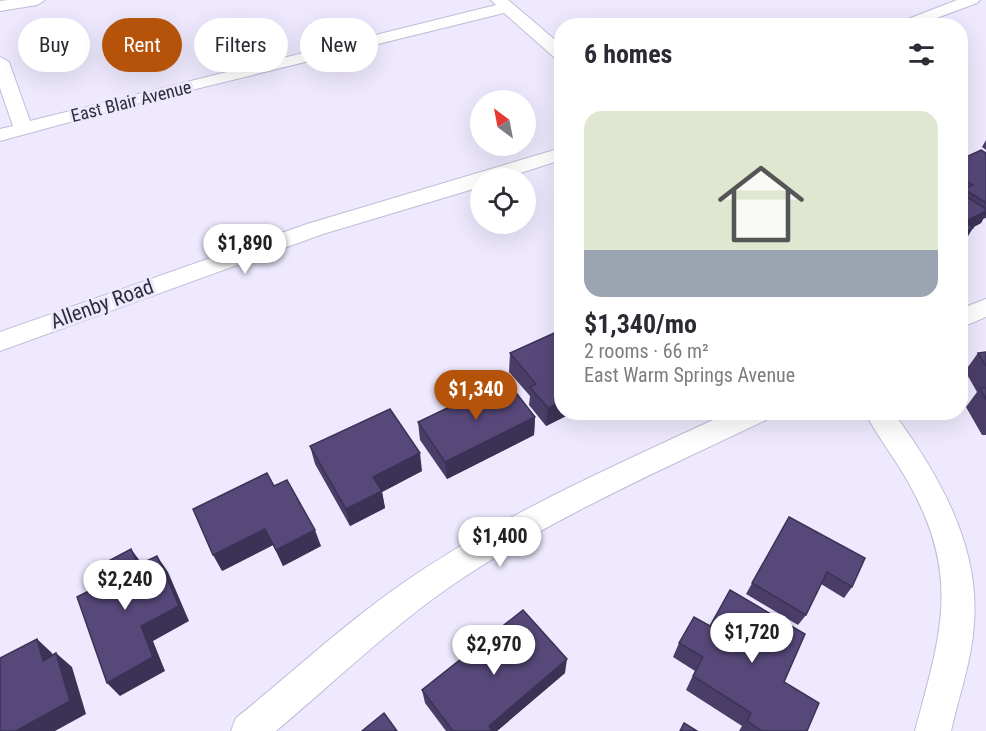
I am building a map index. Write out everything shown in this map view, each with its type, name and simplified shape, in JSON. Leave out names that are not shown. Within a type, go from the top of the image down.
[{"type":"street","points":[[0,6],[37,0]]},
{"type":"street","points":[[921,18],[972,0]]},
{"type":"street","points":[[503,4],[554,48]]},
{"type":"street","name":"East Blair Avenue","points":[[0,135],[503,4]]},
{"type":"street","points":[[0,62],[24,128]]},
{"type":"street","points":[[517,168],[554,156]]},
{"type":"street","name":"Allenby Road","points":[[0,342],[131,293],[315,229],[470,183]]},
{"type":"street","points":[[968,315],[986,307]]},
{"type":"street","points":[[249,731],[367,628],[439,576],[603,484],[740,420]]},
{"type":"street","points":[[884,420],[905,448],[939,513],[959,578],[958,624],[933,731]]},
{"type":"building","points":[[981,150],[986,153],[986,203],[968,192],[968,187],[973,185],[968,182],[968,156]]},
{"type":"building","points":[[968,198],[986,209],[968,220]]},
{"type":"building","points":[[554,333],[554,405],[548,408],[530,387],[536,384],[510,353]]},
{"type":"building","points":[[986,352],[986,366],[978,353]]},
{"type":"building","points":[[506,380],[535,417],[445,462],[418,422]]},
{"type":"building","points":[[980,388],[986,388],[986,400]]},
{"type":"building","points":[[390,409],[420,453],[373,477],[382,491],[346,509],[310,446]]},
{"type":"building","points":[[267,473],[274,486],[287,480],[315,530],[276,550],[265,529],[213,555],[193,509]]},
{"type":"building","points":[[789,517],[865,558],[852,587],[827,572],[806,615],[752,583]]},
{"type":"building","points":[[131,549],[138,565],[157,556],[179,606],[141,626],[153,657],[107,683],[77,597],[103,584],[97,567]]},
{"type":"building","points":[[730,590],[805,634],[784,682],[819,703],[807,731],[762,731],[747,721],[751,713],[693,676],[703,657],[679,643],[694,617],[710,626]]},
{"type":"building","points":[[523,610],[567,659],[489,726],[492,731],[453,731],[422,690]]},
{"type":"building","points":[[37,639],[43,661],[56,653],[70,701],[16,731],[0,731],[0,658]]},
{"type":"building","points":[[384,713],[397,731],[362,731]]},
{"type":"building","points":[[684,723],[697,731],[680,731]]}]
